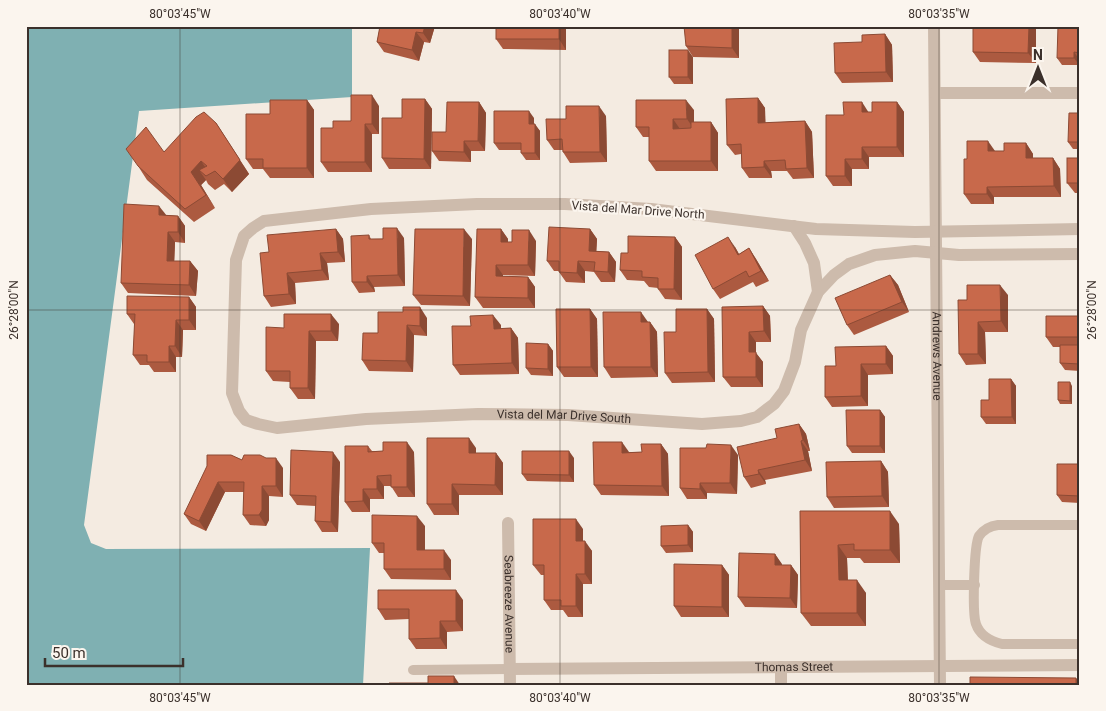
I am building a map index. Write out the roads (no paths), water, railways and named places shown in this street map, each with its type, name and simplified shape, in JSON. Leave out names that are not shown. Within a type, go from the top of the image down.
[{"type":"street","name":"Andrews Avenue","points":[[934,26],[940,685]]},
{"type":"street","points":[[935,93],[1080,93]]},
{"type":"street","name":"Vista del Mar Drive North","points":[[235,278],[236,260],[244,236],[264,221],[371,209],[477,204],[565,204],[651,209],[816,228],[936,231],[1080,229]]},
{"type":"street","points":[[794,226],[805,243],[814,264],[818,292]]},
{"type":"street","name":"Vista del Mar Drive South","points":[[235,278],[232,392],[238,411],[246,420],[258,424],[277,428],[366,419],[478,414],[568,415],[702,424],[741,421],[757,416],[774,404],[784,391],[795,362],[801,330],[818,292],[834,275],[849,264],[875,255],[915,251],[936,253]]},
{"type":"street","points":[[936,253],[959,255],[1080,254]]},
{"type":"street","name":"Seabreeze Avenue","points":[[508,522],[510,685]]},
{"type":"street","name":"Thomas Street","points":[[509,669],[1080,665]]},
{"type":"street","points":[[781,667],[781,685]]},
{"type":"lane","points":[[1080,525],[998,525],[991,526],[985,530],[977,541],[974,617],[976,625],[986,638],[1002,644],[1080,644]]},
{"type":"lane","points":[[939,585],[975,585]]},
{"type":"lane","points":[[413,670],[509,669]]},
{"type":"water","points":[[26,26],[352,26],[352,97],[139,111],[84,525],[91,543],[106,549],[370,548],[363,685],[26,685]]}]
